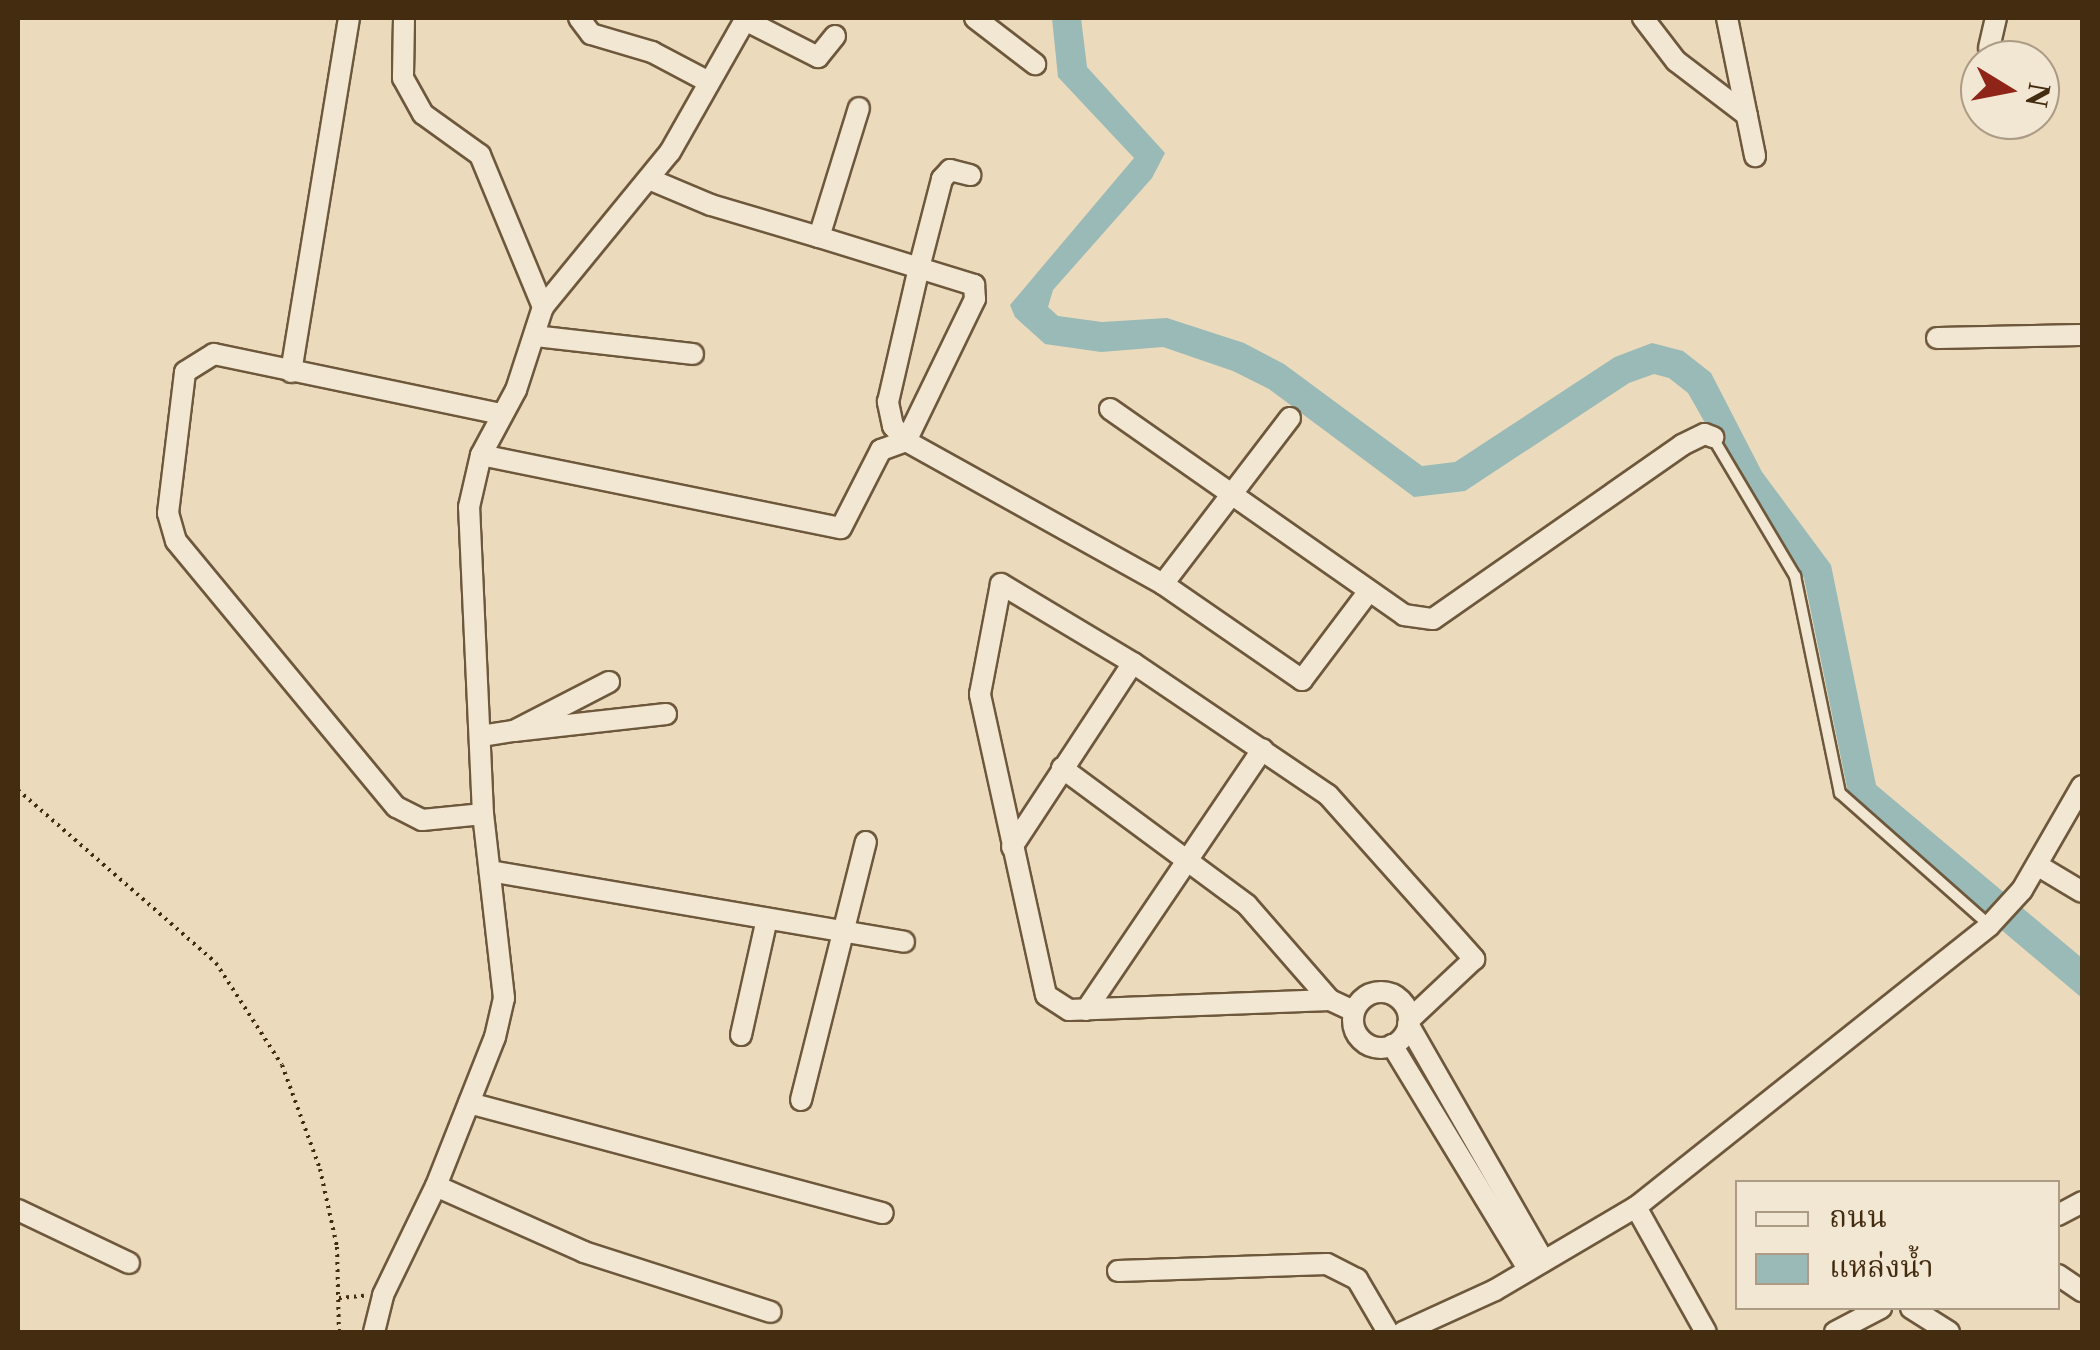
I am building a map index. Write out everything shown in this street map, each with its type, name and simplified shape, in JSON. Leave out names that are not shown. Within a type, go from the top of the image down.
[{"type":"street","points":[[291,372],[349,18]]},
{"type":"street","points":[[404,18],[403,78],[423,114],[480,155],[543,307]]},
{"type":"street","points":[[579,18],[591,34],[652,52],[709,82]]},
{"type":"street","points":[[975,18],[1035,64]]},
{"type":"street","points":[[1644,18],[1676,61],[1746,115]]},
{"type":"street","points":[[1726,18],[1754,156]]},
{"type":"street","points":[[374,1332],[382,1296],[436,1186],[504,998],[483,814],[469,506],[481,456],[535,336],[543,307],[649,179],[746,19],[818,57],[835,36]]},
{"type":"street","points":[[819,237],[859,108]]},
{"type":"street","points":[[970,176],[950,170],[942,179],[919,268],[888,402],[893,426],[906,441],[1163,584],[1302,680],[1369,591]]},
{"type":"street","points":[[481,456],[841,528],[881,450],[906,441],[977,294],[974,284],[649,179]]},
{"type":"street","points":[[1937,338],[2082,335]]},
{"type":"street","points":[[535,336],[693,354]]},
{"type":"street","points":[[483,814],[422,820],[396,808],[176,541],[168,512],[186,372],[214,354],[502,414]]},
{"type":"street","points":[[1110,409],[1404,615],[1433,619],[1682,445],[1704,434],[1713,437]]},
{"type":"street","points":[[1163,584],[1290,418]]},
{"type":"street","points":[[1001,584],[1133,663],[1328,795],[1474,959],[1409,1022],[1392,1046],[1376,1048],[1360,1039],[1354,1010],[1330,1000],[1069,1010],[1046,995],[980,694],[1001,584]]},
{"type":"street","points":[[1012,847],[1133,663]]},
{"type":"street","points":[[514,731],[609,682]]},
{"type":"street","points":[[481,736],[666,714]]},
{"type":"street","points":[[1086,1010],[1264,750]]},
{"type":"street","points":[[1062,768],[1188,857],[1277,933],[1330,1000]]},
{"type":"street","points":[[1403,1332],[1536,1266],[1636,1207],[1991,925],[2022,890],[2082,786]]},
{"type":"street","points":[[802,1100],[866,842]]},
{"type":"street","points":[[2037,865],[2082,892]]},
{"type":"street","points":[[490,871],[904,942]]},
{"type":"street","points":[[741,1034],[768,919]]},
{"type":"street","points":[[1354,1010],[1371,993],[1389,992],[1403,1002],[1409,1022],[1536,1266]]},
{"type":"street","points":[[1392,1046],[1536,1266]]},
{"type":"street","points":[[469,1103],[883,1213]]},
{"type":"street","points":[[436,1186],[584,1252],[771,1312]]},
{"type":"street","points":[[1636,1207],[1706,1332]]},
{"type":"street","points":[[18,1210],[129,1263]]},
{"type":"street","points":[[1118,1270],[1327,1264],[1357,1279],[1388,1332]]},
{"type":"street","points":[[2060,1276],[2082,1291]]},
{"type":"street","points":[[1834,1332],[1876,1310]]},
{"type":"street","points":[[1913,1310],[1949,1332]]},
{"type":"lane","points":[[1713,437],[1795,576],[1840,794],[1991,925]]},
{"type":"path","points":[[18,790],[216,963],[272,1051],[320,1169],[337,1247],[339,1332]]},
{"type":"path","points":[[339,1298],[382,1296]]},
{"type":"water","points":[[1052,18],[1081,18],[1087,67],[1165,153],[1152,178],[1053,290],[1048,307],[1058,316],[1102,322],[1167,318],[1244,343],[1284,364],[1422,466],[1455,462],[1615,357],[1652,343],[1683,351],[1711,373],[1762,472],[1831,565],[1876,785],[2082,958],[2082,998],[1850,802],[1804,578],[1766,530],[1688,393],[1669,378],[1654,374],[1629,383],[1465,491],[1414,497],[1269,389],[1233,371],[1163,347],[1101,352],[1045,344],[1015,317],[1010,305],[1134,158],[1058,77]]}]
